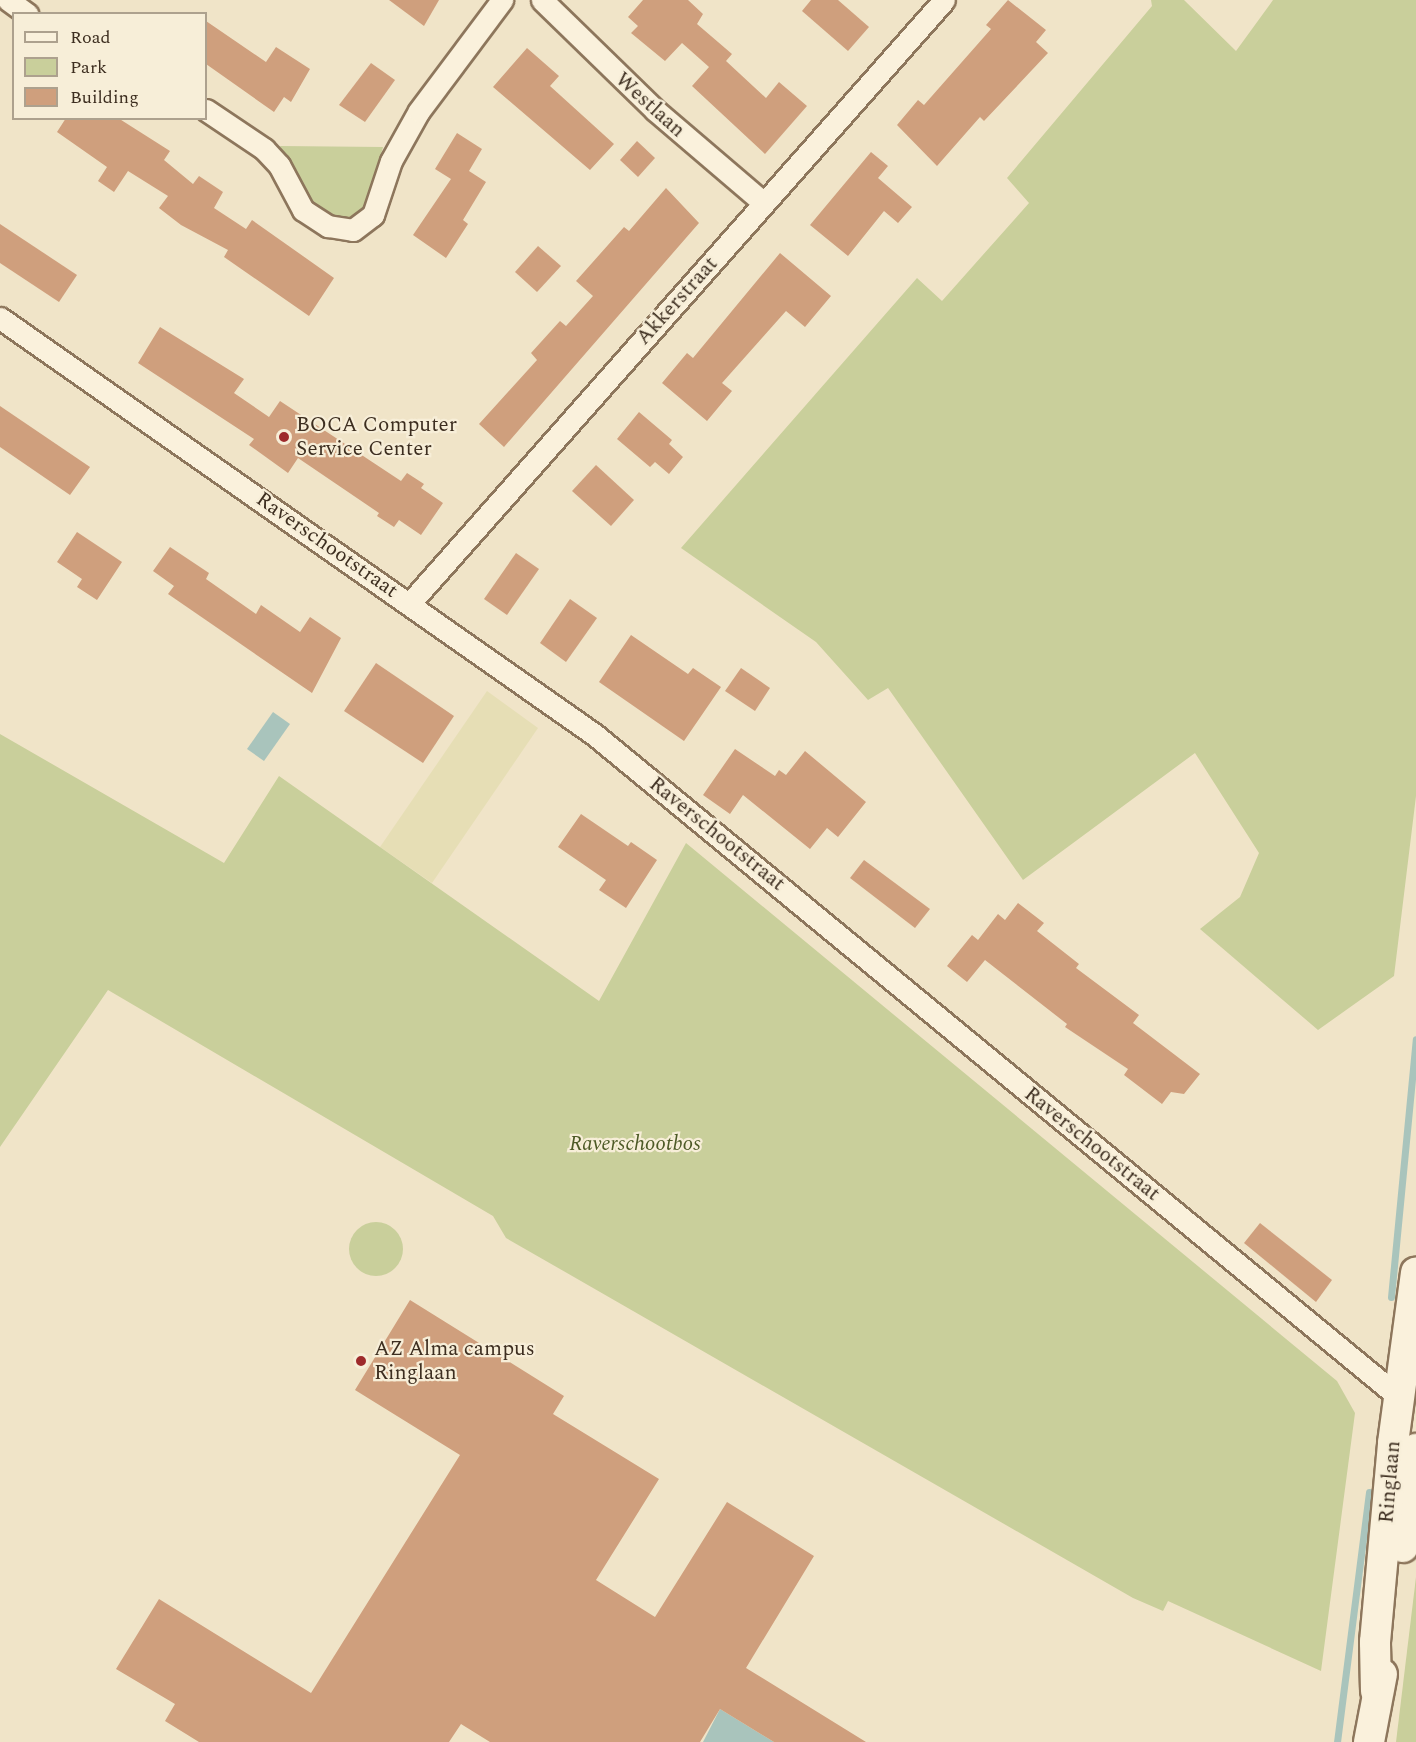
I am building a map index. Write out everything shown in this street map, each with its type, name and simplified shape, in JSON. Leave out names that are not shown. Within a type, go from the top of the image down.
[{"type":"main road","name":"Ringlaan","points":[[1369,1742],[1376,1691],[1391,1643],[1405,1446],[1399,1397],[1406,1328],[1416,1273]]},
{"type":"street","points":[[8,0],[24,12]]},
{"type":"street","points":[[207,111],[264,149],[279,165],[303,210],[328,226],[353,230],[373,215],[391,161],[419,111],[502,0]]},
{"type":"street","name":"Westlaan","points":[[542,0],[655,110],[764,203]]},
{"type":"street","name":"Akkerstraat","points":[[410,603],[944,0]]},
{"type":"street","name":"Raverschootstraat","points":[[0,318],[410,603],[595,735],[1399,1397]]},
{"type":"shaded area","points":[[487,691],[538,728],[432,883],[380,847]]},
{"type":"green space","points":[[1151,0],[1184,0],[1236,51],[1273,0],[1416,0],[1416,796],[1394,976],[1318,1030],[1200,929],[1240,897],[1259,853],[1195,753],[1023,880],[888,688],[868,700],[816,642],[681,548],[917,278],[942,301],[1029,203],[1007,178],[1152,6]]},
{"type":"green space","points":[[280,146],[383,147],[365,211],[342,225],[301,201]]},
{"type":"green space","name":"Raverschootbos","points":[[0,734],[224,863],[279,776],[599,1001],[686,843],[1337,1381],[1355,1413],[1321,1671],[1168,1601],[1163,1611],[1133,1598],[506,1238],[493,1216],[108,990],[0,1147]]},
{"type":"green space","points":[[376,1222],[386,1224],[395,1230],[401,1239],[403,1249],[401,1259],[395,1268],[386,1274],[376,1276],[366,1274],[357,1268],[351,1259],[349,1249],[351,1239],[357,1230],[366,1224]]},
{"type":"green space","points":[[1416,1577],[1416,1742],[1396,1742]]},
{"type":"water","points":[[273,712],[290,724],[264,761],[247,749]]},
{"type":"water","points":[[720,1709],[774,1742],[703,1742]]},
{"type":"building","points":[[389,0],[439,0],[424,26]]},
{"type":"building","points":[[643,0],[688,0],[703,14],[697,24],[732,54],[726,61],[766,98],[779,82],[807,106],[765,154],[692,86],[709,67],[682,43],[665,61],[631,33],[638,26],[628,17]]},
{"type":"building","points":[[811,0],[838,0],[869,27],[848,51],[802,11]]},
{"type":"building","points":[[1008,0],[1046,30],[1036,42],[1048,53],[984,121],[980,117],[937,166],[897,125],[918,100],[924,105],[991,29],[986,25]]},
{"type":"building","points":[[207,22],[266,62],[276,47],[310,69],[291,102],[284,97],[274,112],[207,65]]},
{"type":"building","points":[[527,48],[559,76],[550,86],[614,144],[590,170],[493,87]]},
{"type":"building","points":[[371,63],[395,80],[365,122],[339,105]]},
{"type":"building","points":[[65,120],[121,120],[170,151],[164,160],[193,184],[199,176],[223,192],[214,208],[246,229],[252,220],[334,278],[309,316],[224,257],[228,250],[181,225],[159,208],[168,196],[128,171],[114,192],[98,181],[107,167],[57,132]]},
{"type":"building","points":[[457,133],[482,149],[469,171],[486,182],[463,220],[468,224],[446,258],[413,235],[451,179],[435,169]]},
{"type":"building","points":[[637,141],[655,158],[638,177],[620,160]]},
{"type":"building","points":[[871,152],[888,166],[878,178],[912,207],[898,223],[884,211],[848,256],[810,225]]},
{"type":"building","points":[[666,188],[699,223],[504,447],[479,424],[537,360],[531,353],[560,321],[566,326],[593,296],[576,281],[624,227],[629,231]]},
{"type":"building","points":[[0,224],[77,275],[59,302],[0,263]]},
{"type":"building","points":[[538,246],[561,266],[537,292],[515,272]]},
{"type":"building","points":[[780,253],[831,296],[805,327],[786,311],[722,383],[732,391],[707,421],[662,383],[687,353],[693,358]]},
{"type":"building","points":[[160,327],[244,379],[234,393],[269,417],[280,401],[401,481],[407,473],[424,484],[421,488],[443,503],[421,535],[399,520],[394,527],[377,516],[379,513],[298,458],[288,473],[249,445],[254,439],[138,363]]},
{"type":"building","points":[[0,406],[90,467],[70,495],[0,447]]},
{"type":"building","points":[[639,412],[672,440],[669,444],[683,457],[669,474],[655,462],[650,467],[617,439]]},
{"type":"building","points":[[596,465],[634,500],[611,526],[572,491]]},
{"type":"building","points":[[77,532],[122,562],[97,600],[77,587],[82,579],[57,562]]},
{"type":"building","points":[[170,547],[209,573],[206,579],[256,614],[261,605],[300,632],[310,617],[341,638],[312,693],[168,594],[174,586],[153,571]]},
{"type":"building","points":[[516,553],[539,569],[507,615],[484,599]]},
{"type":"building","points":[[570,599],[597,618],[566,662],[540,643]]},
{"type":"building","points":[[631,635],[688,674],[693,668],[721,687],[684,741],[599,682]]},
{"type":"building","points":[[376,663],[454,716],[423,763],[344,711]]},
{"type":"building","points":[[741,668],[770,688],[755,711],[725,691]]},
{"type":"building","points":[[735,749],[775,776],[779,770],[786,775],[805,751],[866,802],[838,837],[827,828],[810,849],[743,795],[730,814],[703,795]]},
{"type":"building","points":[[581,814],[628,846],[631,842],[657,860],[626,908],[599,890],[606,880],[558,847]]},
{"type":"building","points":[[864,860],[930,909],[915,928],[850,878]]},
{"type":"building","points":[[1018,903],[1044,923],[1037,931],[1079,964],[1076,968],[1139,1015],[1133,1023],[1200,1074],[1184,1094],[1171,1092],[1162,1104],[1124,1075],[1128,1069],[1065,1027],[1067,1024],[985,960],[967,982],[947,966],[972,935],[978,940],[998,914],[1005,920]]},
{"type":"building","points":[[1260,1223],[1332,1280],[1316,1302],[1244,1243]]},
{"type":"building","points":[[410,1300],[564,1396],[553,1414],[659,1479],[596,1580],[655,1617],[727,1502],[814,1556],[746,1668],[866,1742],[774,1742],[720,1709],[700,1742],[490,1742],[461,1724],[449,1742],[199,1742],[165,1721],[175,1704],[116,1669],[159,1599],[311,1693],[460,1455],[355,1390]]},
{"type":"waterway","points":[[1391,1297],[1416,1039]]},
{"type":"waterway","points":[[1337,1742],[1369,1492]]},
{"type":"place","name":"BOCA Computer Service Center","points":[[284,437]]},
{"type":"place","name":"AZ Alma campus Ringlaan","points":[[361,1361]]}]
